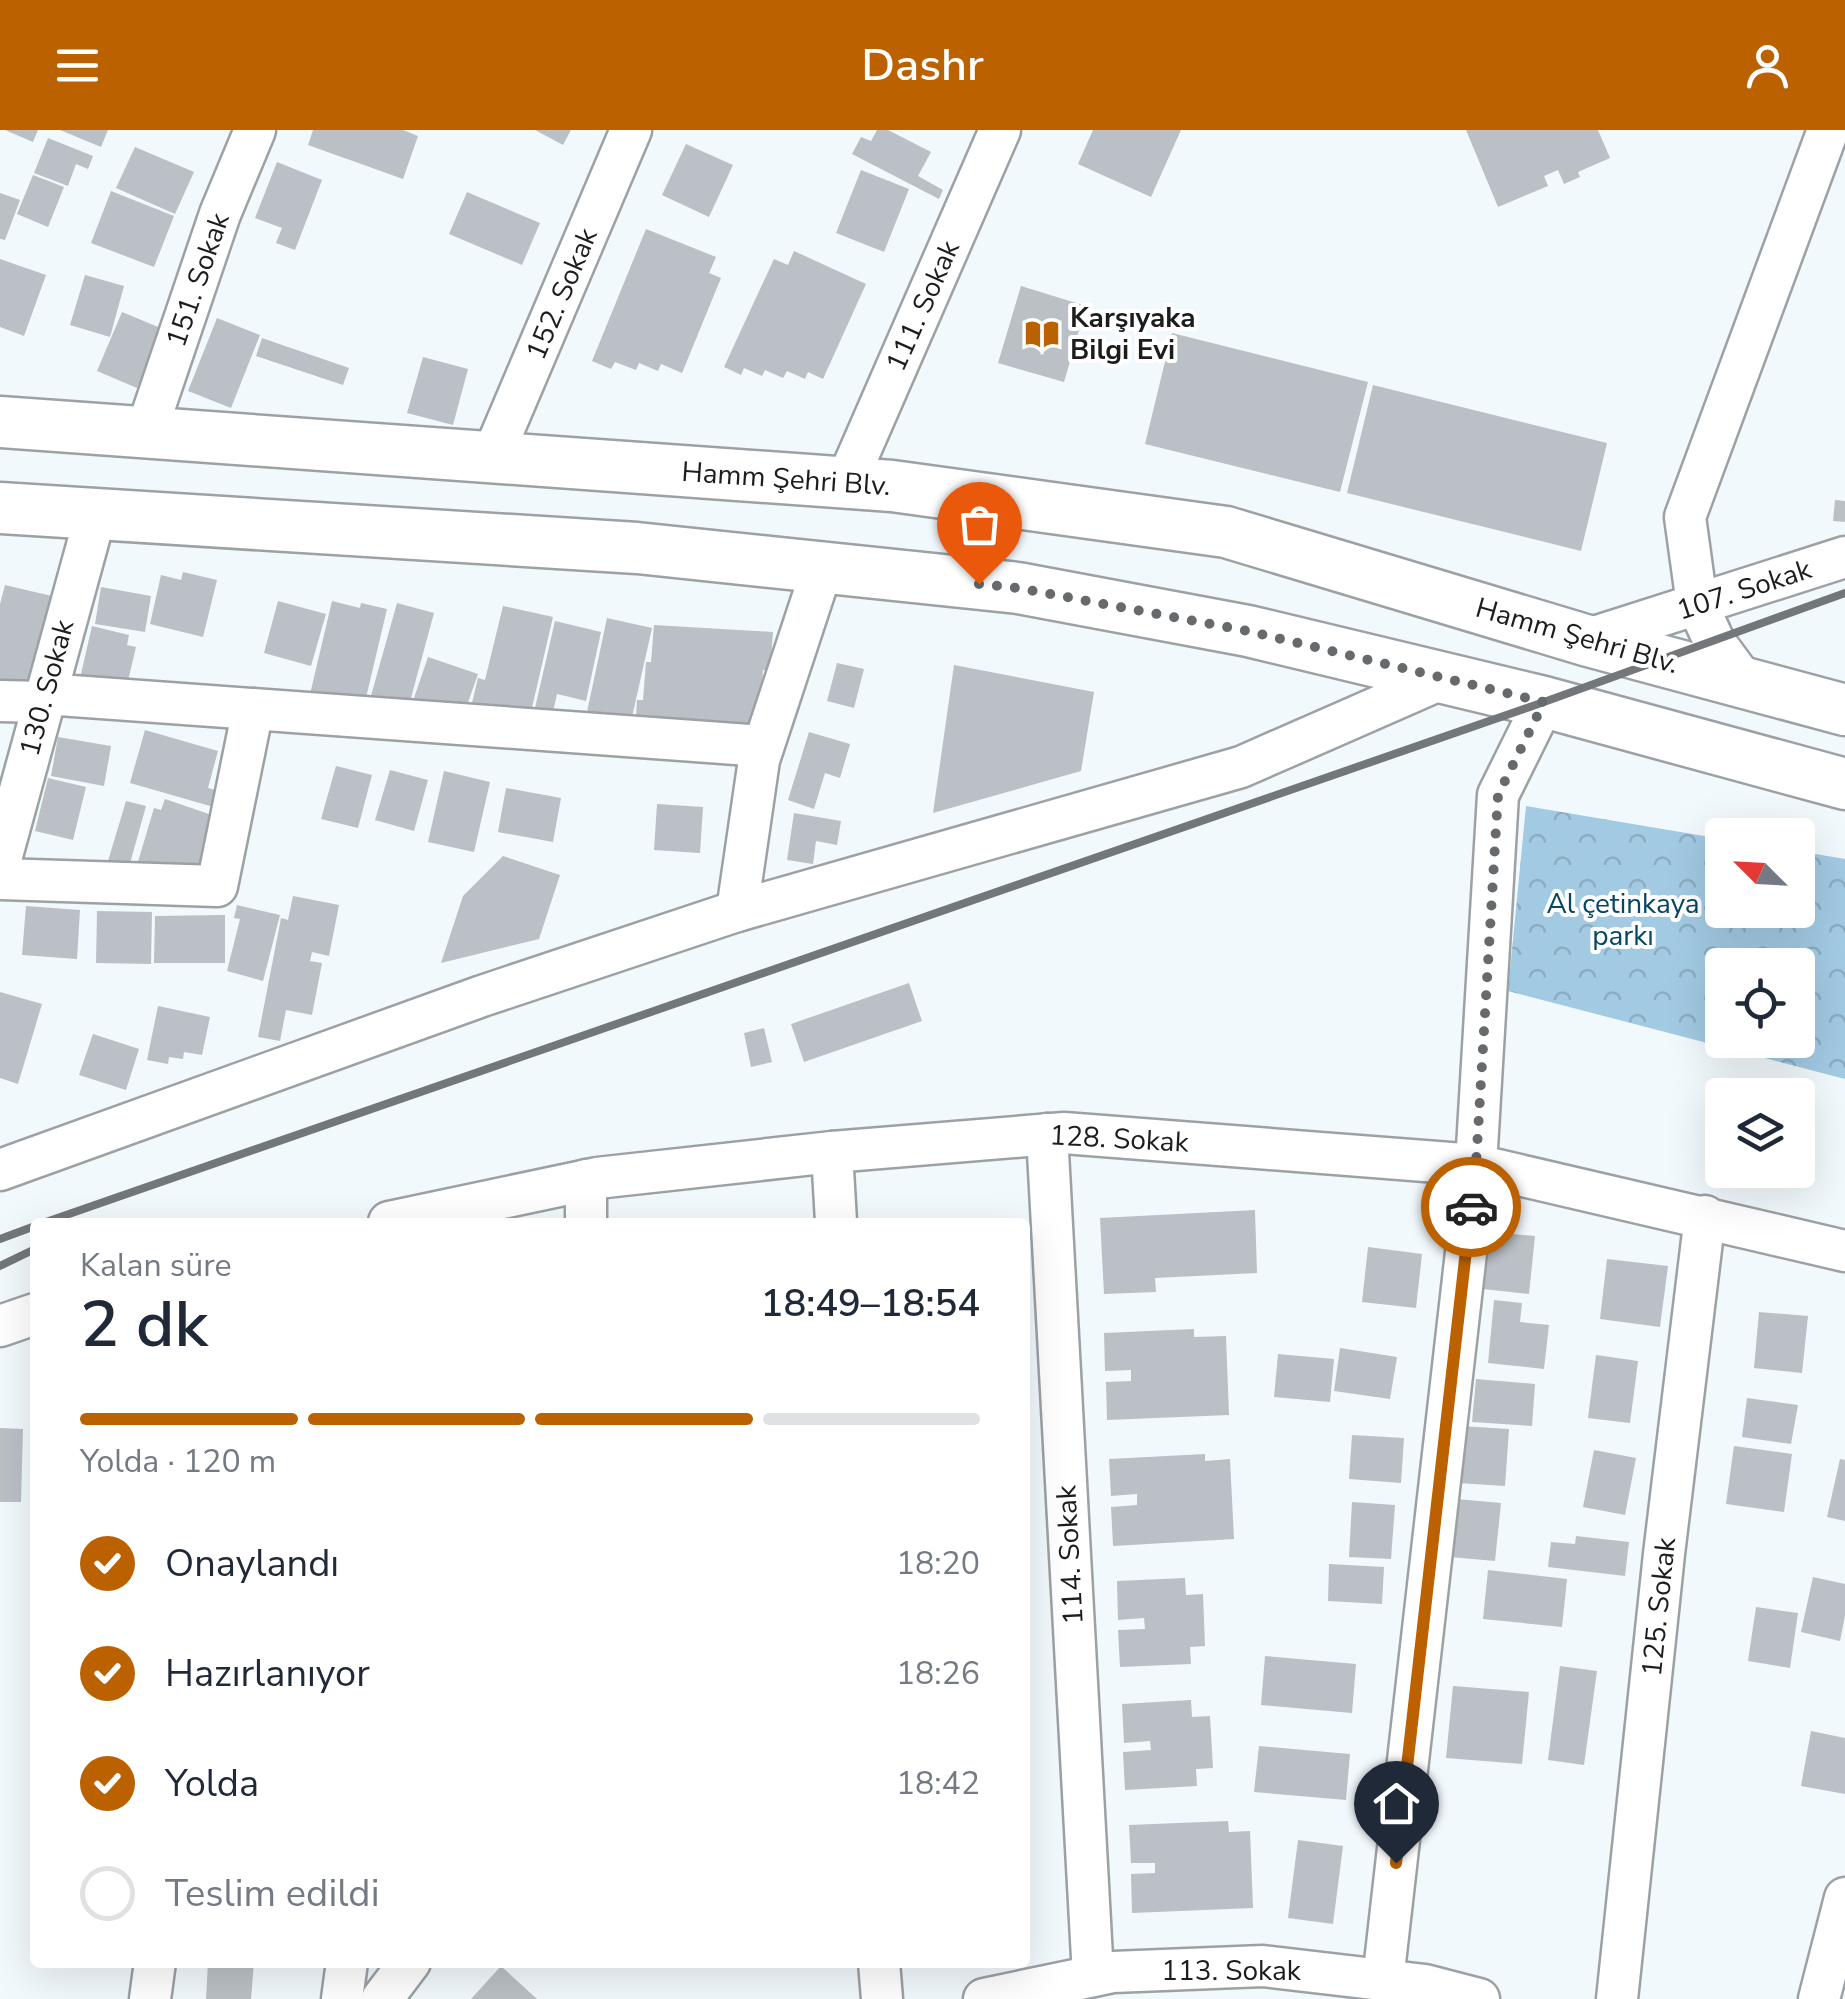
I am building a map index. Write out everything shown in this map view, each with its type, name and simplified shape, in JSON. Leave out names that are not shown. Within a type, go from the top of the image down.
[{"type":"main road","name":"Hamm Şehri Blv.","points":[[0,422],[892,486],[1226,532],[1585,640],[1845,710]]},
{"type":"main road","points":[[0,508],[637,548],[1018,588],[1248,631],[1544,702],[1845,784]]},
{"type":"street","name":"151. Sokak","points":[[146,432],[220,214],[254,130]]},
{"type":"street","name":"152. Sokak","points":[[492,457],[631,130]]},
{"type":"street","name":"111. Sokak","points":[[846,483],[1000,130]]},
{"type":"street","points":[[1746,682],[1714,641],[1698,604],[1686,518],[1831,148]]},
{"type":"street","name":"130. Sokak","points":[[0,863],[96,514]]},
{"type":"street","name":"107. Sokak","points":[[1585,640],[1845,558]]},
{"type":"street","points":[[737,911],[759,760],[823,566]]},
{"type":"street","points":[[0,1170],[482,996],[737,911],[1241,767],[1444,678]]},
{"type":"street","points":[[0,701],[44,698],[253,709],[763,746]]},
{"type":"street","points":[[1399,1987],[1476,1165],[1498,795],[1544,702]]},
{"type":"street","points":[[0,878],[216,886],[253,709]]},
{"type":"street","name":"128. Sokak","points":[[409,1218],[586,1180],[832,1152],[1064,1133],[1476,1165],[1845,1251]]},
{"type":"street","name":"114. Sokak","points":[[1046,1134],[1093,1976]]},
{"type":"street","points":[[832,1152],[836,1218]]},
{"type":"street","points":[[586,1180],[586,1218]]},
{"type":"street","name":"125. Sokak","points":[[1616,1999],[1705,1216]]},
{"type":"street","points":[[0,1326],[30,1316]]},
{"type":"street","points":[[1819,1999],[1845,1898]]},
{"type":"street","name":"113. Sokak","points":[[984,1999],[1113,1972],[1137,1985],[1211,1984],[1263,1966],[1479,1999]]},
{"type":"street","points":[[150,1999],[154,1968]]},
{"type":"street","points":[[342,1999],[346,1968]]},
{"type":"street","points":[[382,1999],[405,1968]]},
{"type":"street","points":[[880,1968],[882,1999]]},
{"type":"green space","name":"Al çetinkaya parkı","points":[[1526,806],[1705,836],[1705,928],[1815,928],[1815,854],[1845,859],[1845,1079],[1765,1058],[1815,1058],[1815,948],[1705,948],[1705,1042],[1508,991]]},
{"type":"building","points":[[5,130],[38,130],[33,142]]},
{"type":"building","points":[[60,130],[108,130],[101,147]]},
{"type":"building","points":[[313,130],[403,130],[418,136],[403,179],[308,145]]},
{"type":"building","points":[[535,130],[571,130],[563,145]]},
{"type":"building","points":[[877,130],[888,130],[931,152],[918,176],[943,190],[939,199],[852,154],[861,137],[871,141]]},
{"type":"building","points":[[1093,130],[1181,130],[1151,197],[1078,164]]},
{"type":"building","points":[[1466,130],[1598,130],[1610,158],[1578,172],[1580,177],[1564,184],[1558,170],[1544,176],[1548,186],[1498,207]]},
{"type":"building","points":[[48,138],[93,156],[88,169],[76,164],[68,186],[34,173]]},
{"type":"building","points":[[686,144],[733,165],[709,217],[662,195]]},
{"type":"building","points":[[135,147],[194,172],[175,214],[116,188]]},
{"type":"building","points":[[277,162],[322,180],[295,250],[276,243],[282,228],[255,218]]},
{"type":"building","points":[[861,170],[909,189],[884,252],[836,233]]},
{"type":"building","points":[[33,175],[64,187],[48,227],[17,214]]},
{"type":"building","points":[[111,191],[174,216],[154,267],[91,243]]},
{"type":"building","points":[[467,192],[540,223],[522,265],[449,234]]},
{"type":"building","points":[[0,193],[20,200],[5,240],[0,239]]},
{"type":"building","points":[[646,229],[716,257],[709,273],[721,278],[682,373],[661,364],[658,371],[639,363],[636,370],[615,362],[611,369],[592,361]]},
{"type":"building","points":[[794,251],[866,284],[823,379],[808,372],[805,379],[787,371],[783,378],[765,370],[762,376],[744,368],[741,375],[724,367],[774,259],[788,265]]},
{"type":"building","points":[[0,259],[46,275],[24,336],[0,327]]},
{"type":"building","points":[[85,275],[124,286],[110,337],[70,325]]},
{"type":"building","name":"Karşıyaka Bilgi Evi","points":[[1021,286],[1086,306],[1064,382],[998,363]]},
{"type":"building","points":[[122,312],[163,329],[137,388],[97,371]]},
{"type":"building","points":[[217,318],[260,335],[231,408],[188,391]]},
{"type":"building","points":[[1172,333],[1368,382],[1340,492],[1145,444]]},
{"type":"building","points":[[262,338],[349,368],[343,385],[256,356]]},
{"type":"building","points":[[423,357],[468,369],[453,425],[407,413]]},
{"type":"building","points":[[1373,385],[1607,443],[1581,551],[1347,493]]},
{"type":"building","points":[[1835,500],[1845,501],[1845,522],[1833,521]]},
{"type":"building","points":[[183,572],[217,580],[203,637],[150,624],[161,575],[181,580]]},
{"type":"building","points":[[5,585],[52,596],[27,698],[0,691],[0,604]]},
{"type":"building","points":[[101,587],[151,596],[145,632],[95,624]]},
{"type":"building","points":[[278,601],[326,614],[311,666],[264,653]]},
{"type":"building","points":[[332,601],[387,609],[362,715],[307,707]]},
{"type":"building","points":[[397,603],[434,613],[405,720],[367,710]]},
{"type":"building","points":[[503,606],[553,617],[528,725],[470,711],[478,678],[485,680]]},
{"type":"building","points":[[607,618],[652,628],[628,735],[584,726]]},
{"type":"building","points":[[555,621],[601,632],[586,701],[557,694],[550,725],[532,721]]},
{"type":"building","points":[[654,625],[773,632],[770,671],[763,670],[761,704],[755,703],[752,739],[635,732],[637,700],[643,700]]},
{"type":"building","points":[[92,626],[129,635],[127,645],[136,647],[124,698],[78,687]]},
{"type":"building","points":[[428,657],[478,674],[464,714],[414,698]]},
{"type":"building","points":[[837,663],[864,669],[854,708],[827,701]]},
{"type":"building","points":[[954,665],[1094,692],[1081,771],[933,813]]},
{"type":"building","points":[[145,730],[218,751],[208,788],[222,792],[217,808],[130,783]]},
{"type":"building","points":[[809,732],[850,744],[840,778],[825,773],[814,809],[788,800]]},
{"type":"building","points":[[58,737],[111,746],[104,786],[51,776]]},
{"type":"building","points":[[336,766],[372,775],[358,828],[321,819]]},
{"type":"building","points":[[390,770],[428,780],[414,831],[375,820]]},
{"type":"building","points":[[444,771],[490,782],[474,852],[428,842]]},
{"type":"building","points":[[48,778],[86,787],[73,840],[35,831]]},
{"type":"building","points":[[506,788],[561,798],[553,842],[498,832]]},
{"type":"building","points":[[165,799],[209,814],[201,865],[137,865],[154,808],[161,810]]},
{"type":"building","points":[[126,801],[146,806],[129,867],[108,861]]},
{"type":"building","points":[[657,804],[703,807],[700,853],[654,850]]},
{"type":"building","points":[[794,813],[841,821],[837,845],[816,841],[813,864],[787,860]]},
{"type":"building","points":[[503,856],[560,875],[539,939],[441,963],[463,896]]},
{"type":"building","points":[[293,896],[339,905],[329,956],[312,952],[310,961],[322,963],[312,1015],[286,1010],[280,1041],[258,1037],[281,918],[288,920]]},
{"type":"building","points":[[237,905],[280,915],[263,981],[227,971],[240,919],[234,918]]},
{"type":"building","points":[[26,906],[80,910],[77,959],[22,955]]},
{"type":"building","points":[[97,911],[152,912],[151,964],[96,963]]},
{"type":"building","points":[[225,915],[225,963],[154,963],[155,916]]},
{"type":"building","points":[[909,983],[922,1021],[804,1062],[791,1024]]},
{"type":"building","points":[[0,992],[42,1004],[18,1084],[0,1078]]},
{"type":"building","points":[[158,1006],[210,1017],[202,1055],[184,1052],[183,1059],[169,1057],[168,1064],[147,1060]]},
{"type":"building","points":[[764,1028],[772,1062],[751,1067],[744,1033]]},
{"type":"building","points":[[93,1034],[139,1049],[126,1090],[79,1075]]},
{"type":"building","points":[[1255,1210],[1257,1273],[1155,1278],[1156,1292],[1104,1294],[1100,1218]]},
{"type":"building","points":[[1480,1231],[1535,1236],[1529,1294],[1474,1288]]},
{"type":"building","points":[[1368,1247],[1422,1254],[1416,1308],[1362,1302]]},
{"type":"building","points":[[1607,1259],[1668,1266],[1660,1327],[1600,1319]]},
{"type":"building","points":[[1494,1300],[1522,1303],[1520,1322],[1549,1325],[1544,1369],[1488,1363]]},
{"type":"building","points":[[1759,1312],[1808,1316],[1802,1373],[1754,1368]]},
{"type":"building","points":[[1194,1329],[1194,1337],[1226,1336],[1229,1415],[1107,1420],[1106,1382],[1131,1381],[1131,1370],[1105,1371],[1104,1333]]},
{"type":"building","points":[[1340,1348],[1397,1357],[1390,1399],[1334,1391]]},
{"type":"building","points":[[1278,1354],[1334,1359],[1330,1402],[1274,1397]]},
{"type":"building","points":[[1596,1355],[1638,1361],[1630,1423],[1588,1418]]},
{"type":"building","points":[[1476,1379],[1535,1384],[1532,1426],[1472,1422]]},
{"type":"building","points":[[1747,1398],[1798,1405],[1791,1444],[1742,1437]]},
{"type":"building","points":[[1460,1426],[1509,1429],[1505,1486],[1457,1483]]},
{"type":"building","points":[[0,1428],[23,1429],[21,1502],[0,1502]]},
{"type":"building","points":[[1352,1435],[1404,1438],[1401,1483],[1349,1479]]},
{"type":"building","points":[[1734,1446],[1792,1454],[1784,1512],[1726,1504]]},
{"type":"building","points":[[1594,1450],[1636,1458],[1625,1515],[1583,1507]]},
{"type":"building","points":[[1205,1454],[1205,1461],[1230,1459],[1234,1539],[1113,1546],[1111,1507],[1137,1505],[1137,1494],[1111,1496],[1109,1459]]},
{"type":"building","points":[[1840,1459],[1845,1460],[1845,1521],[1827,1517]]},
{"type":"building","points":[[1456,1499],[1501,1503],[1495,1561],[1450,1557]]},
{"type":"building","points":[[1352,1502],[1395,1505],[1391,1559],[1349,1557]]},
{"type":"building","points":[[1576,1536],[1629,1542],[1625,1576],[1548,1567],[1551,1542],[1575,1544]]},
{"type":"building","points":[[1329,1564],[1384,1567],[1382,1604],[1328,1601]]},
{"type":"building","points":[[1488,1570],[1567,1579],[1562,1627],[1483,1619]]},
{"type":"building","points":[[1813,1577],[1845,1584],[1840,1641],[1801,1632]]},
{"type":"building","points":[[1185,1578],[1186,1595],[1203,1594],[1205,1646],[1190,1647],[1191,1664],[1120,1667],[1118,1630],[1145,1629],[1144,1618],[1118,1620],[1117,1581]]},
{"type":"building","points":[[1756,1607],[1798,1613],[1790,1668],[1748,1661]]},
{"type":"building","points":[[1265,1656],[1356,1664],[1352,1713],[1261,1705]]},
{"type":"building","points":[[1560,1666],[1597,1671],[1584,1765],[1548,1760]]},
{"type":"building","points":[[1453,1686],[1529,1692],[1522,1764],[1446,1758]]},
{"type":"building","points":[[1191,1700],[1192,1717],[1210,1716],[1213,1768],[1196,1769],[1197,1786],[1125,1790],[1123,1752],[1151,1750],[1150,1741],[1124,1743],[1122,1704]]},
{"type":"building","points":[[1811,1731],[1845,1738],[1845,1794],[1801,1786]]},
{"type":"building","points":[[1259,1746],[1350,1754],[1346,1800],[1254,1792]]},
{"type":"building","points":[[1228,1821],[1229,1832],[1250,1831],[1253,1908],[1132,1913],[1131,1874],[1155,1873],[1155,1863],[1131,1863],[1129,1825]]},
{"type":"building","points":[[1298,1840],[1343,1846],[1333,1924],[1288,1918]]},
{"type":"building","points":[[208,1968],[254,1968],[251,1999],[206,1999]]},
{"type":"building","points":[[503,1968],[537,1999],[471,1999]]},
{"type":"railway","points":[[58,1218],[1544,702],[1845,593]]},
{"type":"railway","points":[[0,1239],[30,1228]]},
{"type":"railway","points":[[0,1266],[30,1251]]},
{"type":"way so far","points":[[979,584],[1248,631],[1544,702],[1498,795],[1471,1207]]},
{"type":"place","name":"Karşıyaka Bilgi Evi","points":[[1042,334]]},
{"type":"route","points":[[1396,1863],[1471,1207]]}]
